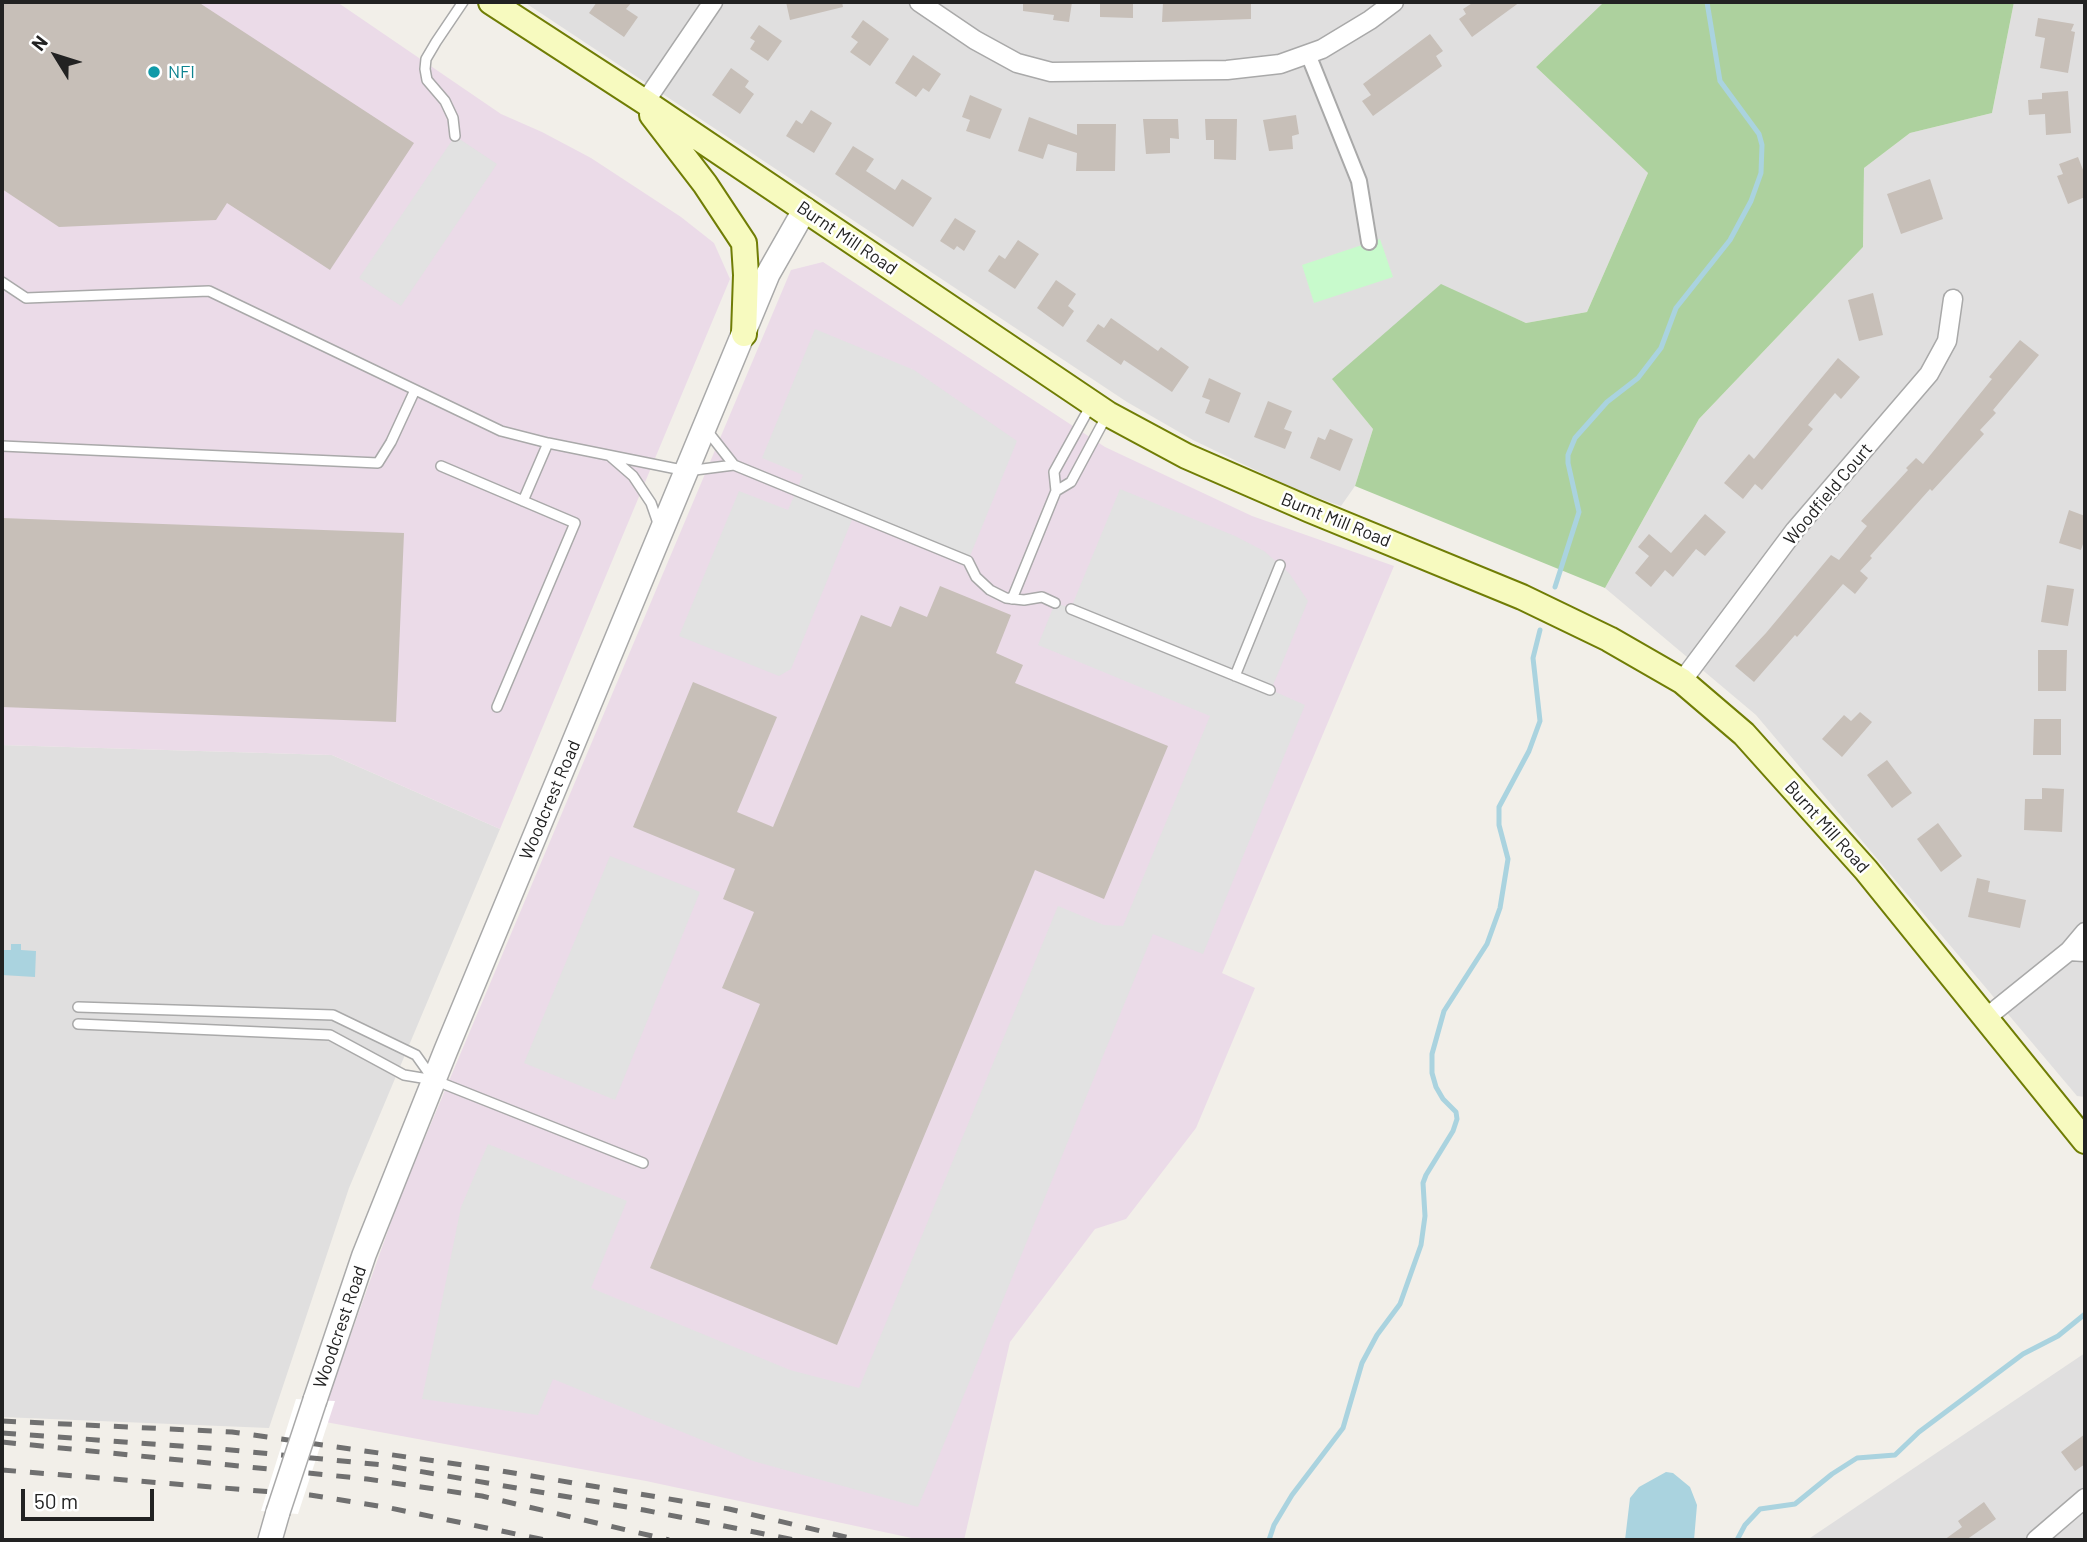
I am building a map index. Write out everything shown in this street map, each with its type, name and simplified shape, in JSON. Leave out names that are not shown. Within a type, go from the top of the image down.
[{"type":"main road","name":"Burnt Mill Road","points":[[491,2],[645,102],[1100,409],[1186,456],[1522,597],[1609,639],[1682,681],[1744,734],[1866,870],[2085,1141]]},
{"type":"main road","points":[[645,102],[744,243],[744,334]]},
{"type":"street","points":[[645,102],[713,2]]},
{"type":"street","points":[[919,2],[975,40],[1017,63],[1051,72],[1227,71],[1280,64],[1322,49],[1394,2]]},
{"type":"street","points":[[1308,54],[1359,181],[1369,242]]},
{"type":"street","name":"Woodcrest Road","points":[[270,1540],[364,1255],[434,1080],[768,274],[805,209]]},
{"type":"street","name":"Woodfield Court","points":[[1682,681],[1795,530],[1929,374],[1947,341],[1953,299]]},
{"type":"street","points":[[1987,1017],[2077,951],[2085,932]]},
{"type":"street","points":[[2036,1540],[2085,1498]]},
{"type":"lane","points":[[455,136],[453,118],[445,101],[427,80],[425,69],[426,59],[436,41],[463,2]]},
{"type":"lane","points":[[2,282],[26,298],[209,291],[501,431],[687,471],[734,465],[968,561],[976,577],[989,590],[1012,599],[1042,597],[1055,603]]},
{"type":"lane","points":[[2,446],[378,463],[391,442],[415,390]]},
{"type":"lane","points":[[1056,491],[1071,482],[1100,409]]},
{"type":"lane","points":[[1012,599],[1056,491],[1054,472],[1100,409]]},
{"type":"lane","points":[[705,428],[734,465]]},
{"type":"lane","points":[[523,500],[548,443]]},
{"type":"lane","points":[[609,454],[633,476],[651,503],[662,533]]},
{"type":"lane","points":[[441,466],[575,523],[497,707]]},
{"type":"lane","points":[[1235,676],[1280,565]]},
{"type":"lane","points":[[1071,609],[1270,690]]},
{"type":"lane","points":[[78,1007],[333,1015],[416,1055],[434,1080]]},
{"type":"lane","points":[[78,1024],[330,1035],[404,1075],[434,1080],[643,1163]]},
{"type":"shaded area","points":[[2,2],[337,2],[501,114],[591,158],[681,217],[714,243],[730,279],[500,829],[332,755],[2,745]]},
{"type":"shaded area","points":[[524,2],[1604,2],[1536,67],[1648,173],[1587,312],[1526,323],[1441,285],[1333,380],[1373,429],[1355,486],[1341,506],[1301,492],[1193,440],[1127,402]]},
{"type":"shaded area","points":[[2014,2],[2085,2],[2085,1097],[2077,1096],[1756,715],[1605,588],[1699,419],[1863,247],[1864,168],[1910,133],[1992,113]]},
{"type":"shaded area","points":[[455,136],[497,164],[401,306],[359,278]]},
{"type":"shaded area","points":[[823,262],[1105,447],[1252,516],[1394,566],[1222,973],[1255,988],[1196,1128],[1126,1219],[1095,1229],[1010,1342],[964,1540],[921,1540],[646,1481],[320,1421],[400,1197],[791,270]]},
{"type":"shaded area","points":[[815,329],[914,370],[1017,441],[968,561],[854,515],[791,669],[779,676],[679,636],[739,491],[788,510],[803,475],[762,458]]},
{"type":"shaded area","points":[[1120,489],[1235,536],[1264,551],[1289,573],[1308,601],[1271,690],[1305,705],[1203,954],[1153,934],[918,1507],[753,1461],[553,1379],[538,1415],[422,1399],[461,1207],[488,1144],[627,1201],[591,1288],[790,1370],[859,1388],[1058,906],[1104,925],[1123,926],[1210,716],[1038,645],[1055,603],[1071,608]]},
{"type":"shaded area","points":[[2,745],[332,755],[500,829],[349,1188],[269,1428],[2,1417]]},
{"type":"shaded area","points":[[610,856],[700,892],[615,1100],[524,1063]]},
{"type":"shaded area","points":[[2085,1353],[2085,1540],[1807,1540]]},
{"type":"green space","points":[[1604,2],[2014,2],[1992,113],[1910,133],[1864,168],[1863,247],[1699,419],[1605,588],[1355,486],[1373,429],[1332,379],[1441,284],[1526,323],[1587,312],[1648,173],[1536,67]]},
{"type":"green space","points":[[1380,239],[1393,277],[1314,303],[1302,265]]},
{"type":"water","points":[[11,944],[21,944],[21,950],[36,951],[35,977],[2,975],[2,950],[11,950]]},
{"type":"water","points":[[1666,1472],[1673,1473],[1690,1487],[1697,1505],[1694,1540],[1625,1540],[1630,1498],[1639,1487]]},
{"type":"pier","points":[[296,1399],[335,1401],[298,1514],[261,1511]]},
{"type":"building","name":"NFI","points":[[2,2],[198,2],[414,143],[330,270],[227,203],[216,220],[59,227],[2,189]]},
{"type":"building","points":[[597,2],[632,2],[626,9],[638,17],[624,37],[589,13]]},
{"type":"building","points":[[786,2],[842,2],[843,7],[790,20]]},
{"type":"building","points":[[1023,2],[1072,2],[1069,22],[1053,20],[1054,15],[1023,11]]},
{"type":"building","points":[[1100,2],[1133,2],[1133,18],[1100,17]]},
{"type":"building","points":[[1163,2],[1251,2],[1251,19],[1162,22]]},
{"type":"building","points":[[1474,2],[1520,2],[1472,37],[1459,19],[1466,14],[1463,9]]},
{"type":"building","points":[[2038,18],[2074,24],[2071,31],[2075,32],[2068,73],[2040,68],[2045,38],[2035,36]]},
{"type":"building","points":[[863,20],[889,39],[870,66],[850,52],[858,42],[851,37]]},
{"type":"building","points":[[759,25],[782,41],[768,61],[750,49],[755,41],[750,38]]},
{"type":"building","points":[[1430,34],[1443,51],[1436,56],[1442,66],[1373,116],[1362,101],[1371,95],[1363,84]]},
{"type":"building","points":[[913,55],[941,74],[929,92],[923,88],[916,97],[895,83]]},
{"type":"building","points":[[731,68],[749,81],[745,87],[754,94],[740,114],[712,95]]},
{"type":"building","points":[[2068,91],[2071,133],[2046,135],[2045,114],[2029,115],[2028,100],[2042,99],[2042,93]]},
{"type":"building","points":[[970,95],[1002,109],[990,139],[966,131],[970,120],[962,117]]},
{"type":"building","points":[[811,110],[832,123],[814,153],[786,136],[796,120],[802,124]]},
{"type":"building","points":[[1296,115],[1299,134],[1292,136],[1293,149],[1269,151],[1263,120]]},
{"type":"building","points":[[1029,117],[1077,135],[1077,124],[1116,124],[1115,171],[1076,171],[1077,153],[1048,144],[1043,159],[1018,151]]},
{"type":"building","points":[[1143,119],[1178,119],[1179,139],[1170,138],[1170,153],[1146,154]]},
{"type":"building","points":[[1205,119],[1237,119],[1236,160],[1214,159],[1214,140],[1206,140]]},
{"type":"building","points":[[853,146],[874,159],[866,171],[895,190],[902,179],[932,198],[913,227],[835,174]]},
{"type":"building","points":[[2078,157],[2085,175],[2085,197],[2068,204],[2057,176],[2063,174],[2059,164]]},
{"type":"building","points":[[1930,179],[1943,219],[1901,234],[1887,194]]},
{"type":"building","points":[[955,218],[976,231],[964,251],[957,246],[954,250],[940,241]]},
{"type":"building","points":[[1018,240],[1039,254],[1015,289],[988,271],[999,255],[1005,259]]},
{"type":"building","points":[[1056,280],[1076,294],[1068,306],[1074,311],[1063,327],[1037,308]]},
{"type":"building","points":[[1873,293],[1883,335],[1859,341],[1848,300]]},
{"type":"building","points":[[1111,318],[1158,351],[1161,347],[1189,367],[1172,392],[1124,360],[1121,365],[1086,341],[1098,324],[1104,328]]},
{"type":"building","points":[[2020,340],[2039,355],[1993,410],[1996,413],[1980,430],[1984,434],[1870,556],[1872,558],[1860,571],[1868,578],[1855,594],[1843,584],[1754,682],[1735,666],[1831,555],[1839,560],[1867,526],[1861,521],[1908,470],[1906,468],[1916,458],[1923,464]]},
{"type":"building","points":[[1838,358],[1860,377],[1841,399],[1835,393],[1808,425],[1813,429],[1762,490],[1755,484],[1743,499],[1724,483],[1749,454],[1754,459]]},
{"type":"building","points":[[1209,378],[1241,393],[1229,423],[1205,413],[1210,400],[1202,397]]},
{"type":"building","points":[[1268,401],[1292,411],[1284,429],[1292,432],[1285,449],[1254,437]]},
{"type":"building","points":[[1330,429],[1353,439],[1340,471],[1310,458],[1318,437],[1325,440]]},
{"type":"building","points":[[2069,510],[2085,516],[2085,538],[2081,550],[2059,543]]},
{"type":"building","points":[[1705,514],[1726,532],[1705,556],[1696,549],[1673,577],[1665,570],[1651,587],[1635,573],[1649,556],[1638,547],[1649,534],[1671,553]]},
{"type":"building","points":[[2,518],[404,533],[396,722],[2,707]]},
{"type":"building","points":[[2047,585],[2074,589],[2068,626],[2041,622]]},
{"type":"building","points":[[940,586],[1011,615],[996,653],[1023,665],[1015,683],[1168,746],[1104,899],[1035,870],[837,1345],[650,1268],[760,1004],[722,988],[754,912],[723,899],[735,869],[633,827],[693,682],[777,717],[737,812],[773,827],[861,615],[891,627],[900,606],[927,617]]},
{"type":"building","points":[[2038,650],[2067,650],[2066,691],[2038,691]]},
{"type":"building","points":[[1860,712],[1872,722],[1842,757],[1822,739],[1844,715],[1851,721]]},
{"type":"building","points":[[2034,719],[2061,719],[2061,755],[2033,755]]},
{"type":"building","points":[[1887,760],[1912,793],[1892,808],[1867,775]]},
{"type":"building","points":[[2042,788],[2064,789],[2062,832],[2024,830],[2025,799],[2042,799]]},
{"type":"building","points":[[1938,823],[1962,856],[1941,872],[1917,839]]},
{"type":"building","points":[[1977,878],[1990,881],[1988,892],[2026,900],[2020,928],[1968,917]]},
{"type":"building","points":[[2085,1434],[2085,1464],[2075,1471],[2061,1452]]},
{"type":"building","points":[[1984,1502],[1996,1519],[1966,1540],[1944,1540],[1962,1527],[1958,1521]]},
{"type":"waterway","points":[[1555,587],[1579,512],[1568,463],[1568,455],[1575,438],[1607,402],[1638,378],[1661,348],[1676,308],[1730,240],[1751,201],[1761,173],[1762,145],[1759,134],[1720,81],[1707,2]]},
{"type":"waterway","points":[[1269,1540],[1274,1525],[1292,1495],[1343,1428],[1362,1363],[1377,1335],[1400,1304],[1421,1245],[1425,1216],[1423,1183],[1457,1119],[1456,1112],[1436,1087],[1432,1073],[1432,1054],[1444,1011],[1487,944],[1500,908],[1508,859],[1499,825],[1499,807],[1529,751],[1540,721],[1533,658],[1540,630]]},
{"type":"waterway","points":[[1737,1540],[1745,1525],[1760,1509],[1795,1504],[1857,1458],[1895,1455],[1919,1432],[2023,1354],[2058,1336],[2085,1314]]},
{"type":"railway","points":[[2,1421],[232,1432],[484,1468],[729,1509],[858,1540]]},
{"type":"railway","points":[[2,1433],[221,1449],[383,1465],[644,1510],[795,1540]]},
{"type":"railway","points":[[2,1442],[367,1479],[482,1496],[669,1540]]},
{"type":"railway","points":[[2,1470],[310,1495],[390,1508],[545,1540]]},
{"type":"place","name":"NFI","points":[[154,72]]}]
